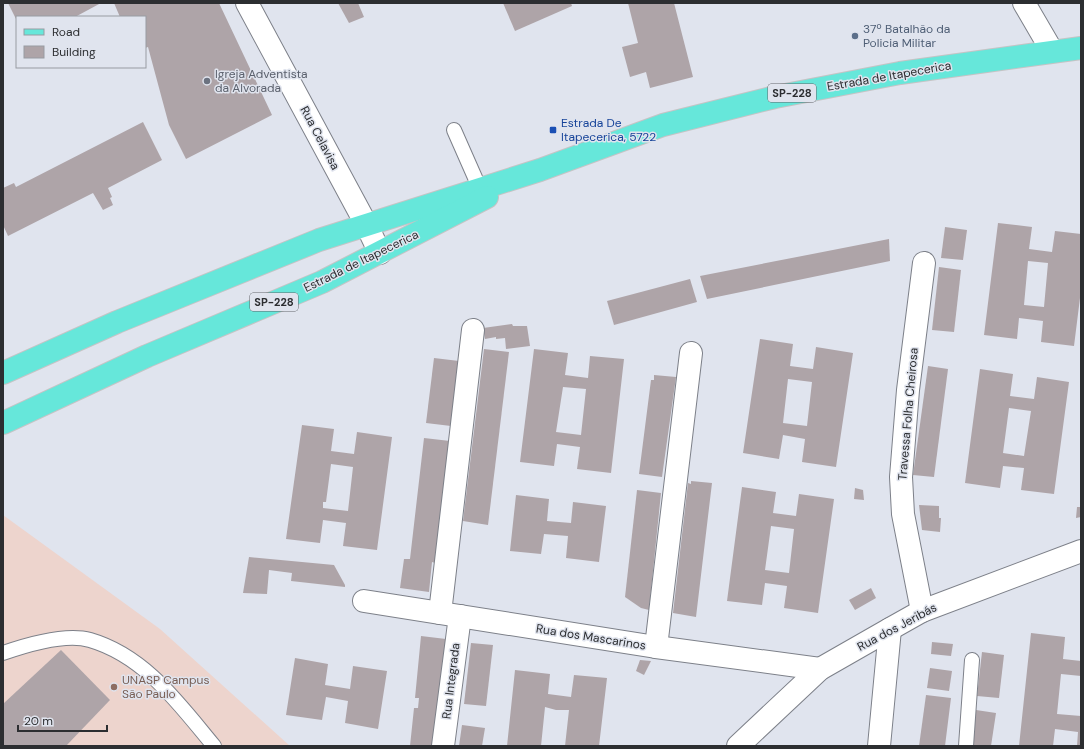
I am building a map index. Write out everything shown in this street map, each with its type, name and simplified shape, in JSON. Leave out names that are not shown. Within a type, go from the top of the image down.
[{"type":"main road","name":"Estrada de Itapecerica","points":[[3,373],[117,322],[319,240],[540,170],[663,125],[775,97],[900,73],[1081,48]]},
{"type":"main road","name":"Estrada de Itapecerica","points":[[3,423],[148,356],[322,282],[540,170]]},
{"type":"street","name":"Rua Celavisa","points":[[247,3],[366,224],[380,253]]},
{"type":"street","points":[[1024,3],[1052,51]]},
{"type":"street","name":"Travessa Folha Cheirosa","points":[[922,611],[903,514],[901,477],[908,390],[924,263]]},
{"type":"street","name":"Rua Integrada","points":[[443,746],[450,615],[473,330]]},
{"type":"street","points":[[656,647],[691,353]]},
{"type":"street","name":"Rua dos Jeribás","points":[[738,746],[820,670],[890,629],[922,611],[1081,551]]},
{"type":"street","name":"Rua dos Mascarinos","points":[[364,601],[656,647],[820,670]]},
{"type":"street","points":[[879,746],[890,629]]},
{"type":"lane","points":[[454,130],[480,189]]},
{"type":"lane","points":[[3,653],[25,645],[51,640],[69,639],[89,640],[119,652],[150,673],[214,746]]},
{"type":"lane","points":[[966,746],[972,660]]},
{"type":"shaded area","name":"UNASP Campus São Paulo","points":[[3,515],[160,629],[290,746],[3,746]]},
{"type":"building","points":[[8,3],[101,3],[77,16],[16,16],[16,19]]},
{"type":"building","name":"Igreja Adventista da Alvorada","points":[[114,3],[219,3],[272,115],[186,159],[169,125],[148,47],[146,48],[146,16],[120,16]]},
{"type":"building","points":[[338,3],[358,3],[364,17],[349,23]]},
{"type":"building","points":[[503,3],[571,3],[572,6],[515,31]]},
{"type":"building","points":[[628,3],[674,3],[693,77],[650,88],[646,72],[630,77],[622,47],[638,43]]},
{"type":"building","points":[[143,122],[162,160],[108,188],[112,197],[110,198],[113,205],[103,210],[93,193],[8,236],[3,225],[3,188],[14,183],[16,187]]},
{"type":"building","points":[[998,223],[1032,227],[1029,249],[1052,252],[1055,231],[1081,234],[1081,290],[1074,346],[1041,342],[1043,321],[1019,318],[1017,339],[984,335]],"holes":[[[1028,261],[1048,263],[1044,307],[1024,305]]]},
{"type":"building","points":[[945,227],[967,230],[963,260],[941,258]]},
{"type":"building","points":[[889,239],[890,261],[707,299],[700,276]]},
{"type":"building","points":[[939,267],[961,270],[954,332],[932,330]]},
{"type":"building","points":[[690,279],[697,302],[614,325],[607,301]]},
{"type":"building","points":[[512,324],[513,326],[527,326],[530,346],[506,349],[505,338],[496,339],[496,337],[485,339],[483,328]]},
{"type":"building","points":[[760,339],[793,344],[790,366],[813,369],[816,347],[853,353],[836,467],[802,462],[805,439],[783,435],[779,459],[743,453]],"holes":[[[788,379],[812,382],[807,426],[783,423]]]},
{"type":"building","points":[[484,349],[509,352],[488,525],[463,521]]},
{"type":"building","points":[[534,349],[568,353],[565,375],[588,378],[590,356],[624,359],[611,473],[577,469],[580,447],[557,444],[554,466],[520,462]],"holes":[[[563,387],[586,389],[581,435],[556,432]]]},
{"type":"building","points":[[434,358],[459,361],[451,426],[426,423]]},
{"type":"building","points":[[928,366],[948,369],[934,477],[913,475]]},
{"type":"building","points":[[980,369],[1013,374],[1010,396],[1034,399],[1037,377],[1069,382],[1054,494],[1021,490],[1024,468],[1003,466],[1000,488],[965,483]],"holes":[[[1009,408],[1031,411],[1024,456],[1003,453]]]},
{"type":"building","points":[[654,375],[676,377],[662,477],[639,474],[651,380],[654,380]]},
{"type":"building","points":[[302,425],[334,429],[331,451],[354,454],[357,432],[392,437],[377,550],[343,546],[346,523],[323,520],[320,543],[286,539]],"holes":[[[331,464],[353,467],[348,511],[323,508],[323,502],[326,502]]]},
{"type":"building","points":[[424,438],[450,441],[435,563],[432,562],[429,592],[400,588],[404,559],[410,559]]},
{"type":"building","points":[[691,481],[712,483],[696,617],[673,613],[688,483],[691,484]]},
{"type":"building","points":[[742,487],[776,492],[773,513],[796,516],[799,494],[834,499],[818,613],[784,608],[787,586],[765,583],[762,605],[727,601]],"holes":[[[771,526],[794,529],[789,573],[765,570]]]},
{"type":"building","points":[[855,488],[863,490],[864,500],[854,499]]},
{"type":"building","points":[[637,490],[661,493],[649,610],[641,608],[625,597]]},
{"type":"building","points":[[516,495],[549,499],[547,521],[571,523],[573,502],[606,506],[599,562],[566,558],[568,536],[544,534],[541,554],[510,551]]},
{"type":"building","points":[[919,505],[939,506],[939,518],[941,518],[940,532],[922,530]]},
{"type":"building","points":[[1077,507],[1081,507],[1081,517],[1076,518]]},
{"type":"building","points":[[249,557],[334,565],[345,587],[291,581],[292,573],[269,570],[267,594],[243,593]]},
{"type":"building","points":[[871,588],[876,598],[855,610],[849,600]]},
{"type":"building","points":[[1031,633],[1065,637],[1063,659],[1081,661],[1081,676],[1061,674],[1057,714],[1081,716],[1081,746],[1077,746],[1078,732],[1055,729],[1053,746],[1019,746]]},
{"type":"building","points":[[421,636],[446,639],[436,746],[410,746],[414,708],[418,708],[419,698],[415,698]]},
{"type":"building","points":[[932,642],[953,644],[951,656],[931,654]]},
{"type":"building","points":[[471,643],[493,645],[486,706],[464,704]]},
{"type":"building","points":[[61,650],[110,700],[66,746],[3,746],[3,704]]},
{"type":"building","points":[[982,652],[1004,655],[999,698],[977,696]]},
{"type":"building","points":[[295,658],[328,664],[325,685],[350,689],[353,666],[387,671],[378,729],[345,723],[348,701],[326,697],[322,720],[286,715]]},
{"type":"building","points":[[640,660],[651,661],[644,675],[636,671]]},
{"type":"building","points":[[930,668],[952,671],[949,691],[927,688]]},
{"type":"building","points":[[515,670],[550,674],[548,694],[571,697],[574,675],[607,678],[599,746],[565,746],[569,710],[556,710],[545,707],[541,746],[507,746]]},
{"type":"building","points":[[926,695],[951,698],[945,746],[919,746]]},
{"type":"building","points":[[976,710],[996,713],[991,746],[972,746]]},
{"type":"building","points":[[462,725],[485,728],[482,746],[459,746]]},
{"type":"place","name":"37º Batalhão da Policia Militar","points":[[855,36]]},
{"type":"place","name":"Igreja Adventista da Alvorada","points":[[207,81]]},
{"type":"place","name":"Estrada De Itapecerica, 5722","points":[[553,130]]},
{"type":"place","name":"UNASP Campus São Paulo","points":[[114,687]]}]
